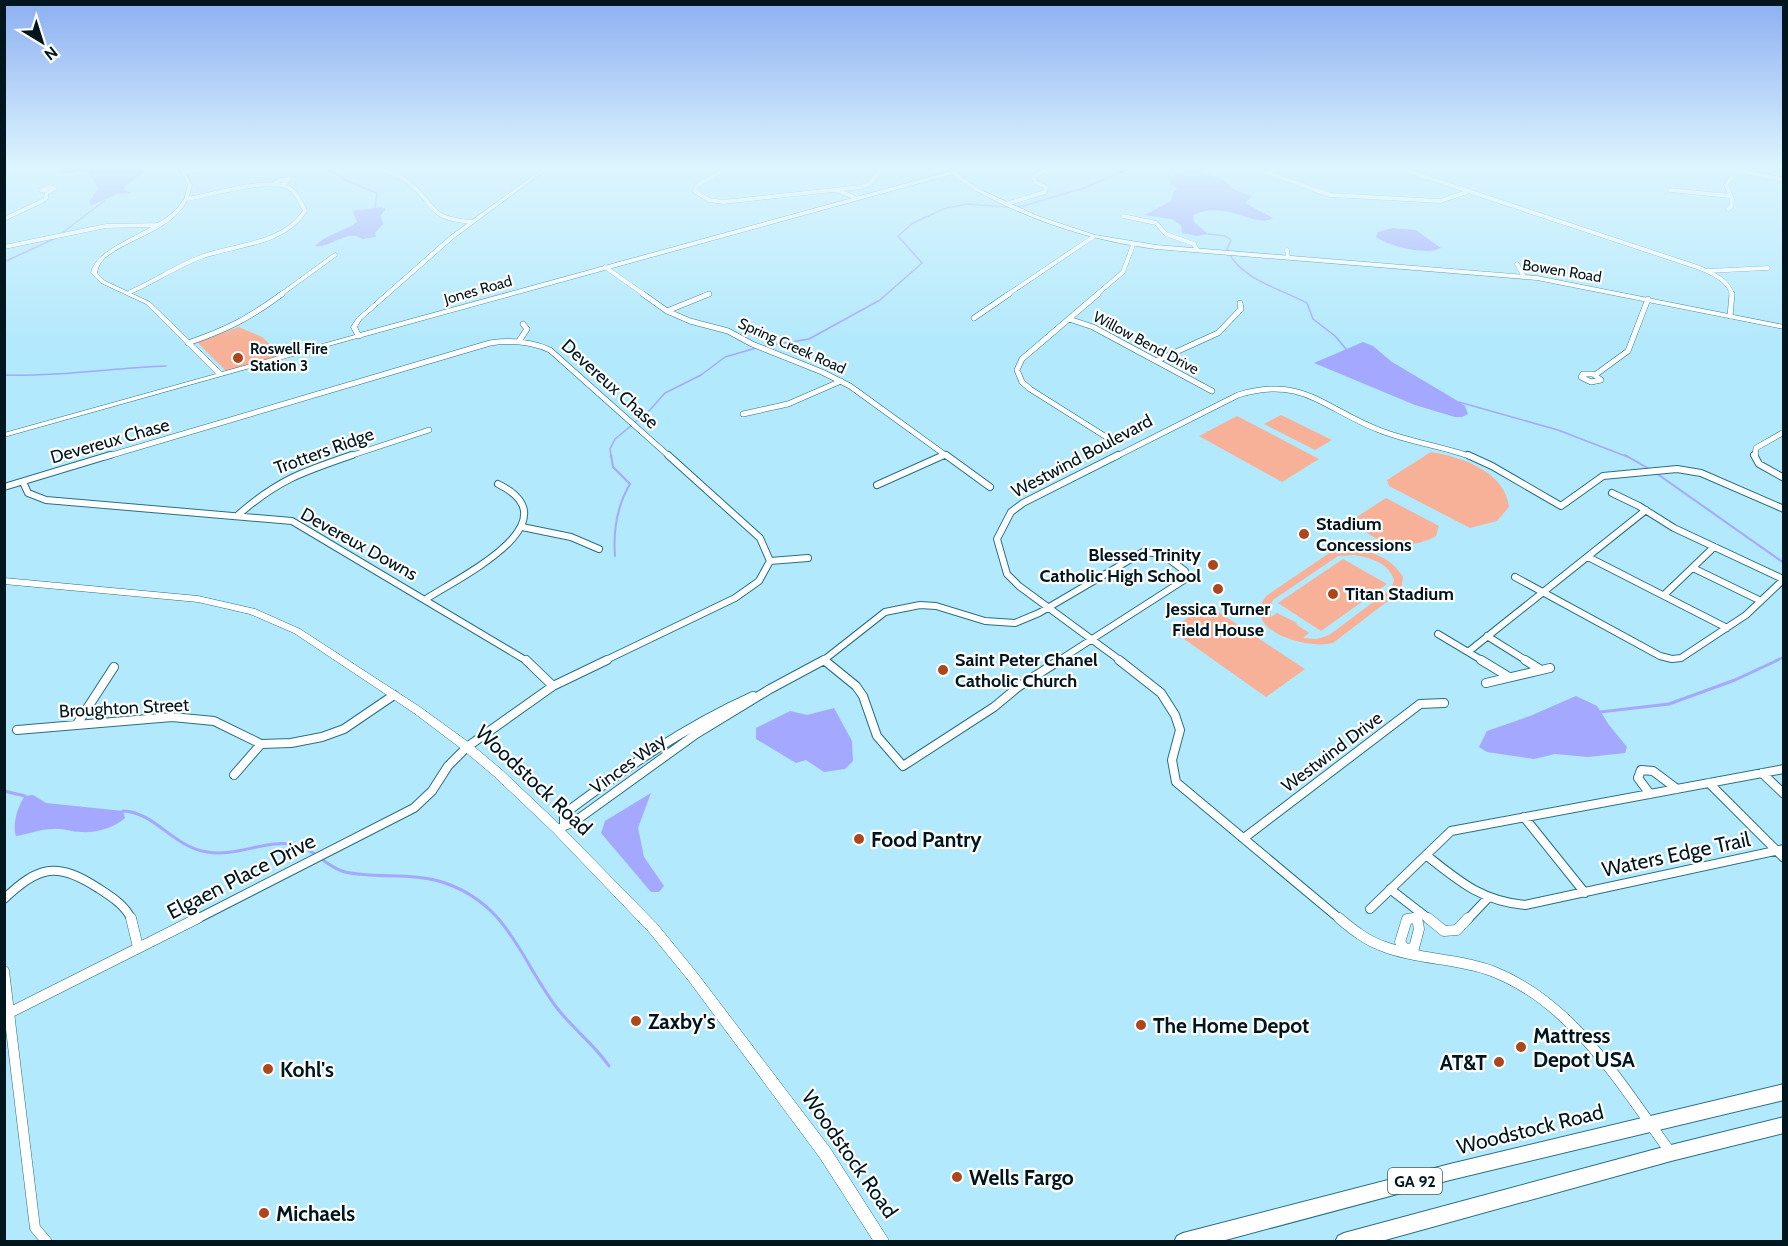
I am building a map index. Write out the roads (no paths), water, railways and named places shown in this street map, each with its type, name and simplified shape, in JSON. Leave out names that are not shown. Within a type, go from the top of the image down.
[{"type":"main road","name":"Woodstock Road","points":[[1183,1242],[1649,1123],[1784,1092]]},
{"type":"main road","name":"GA 92","points":[[1344,1242],[1671,1153],[1784,1125]]},
{"type":"street","points":[[4,247],[106,226],[150,225]]},
{"type":"street","points":[[158,225],[108,254],[95,266],[94,273],[98,279],[130,292],[148,303],[221,375]]},
{"type":"street","points":[[130,292],[203,256],[268,238],[293,225]]},
{"type":"street","points":[[359,337],[354,327],[359,319],[467,225]]},
{"type":"street","name":"Jones Road","points":[[4,435],[758,225]]},
{"type":"street","name":"Bowen Road","points":[[1052,225],[1133,245],[1288,254],[1524,277],[1648,299],[1784,327]]},
{"type":"street","points":[[1158,225],[1166,234],[1194,244],[1197,250]]},
{"type":"street","points":[[1575,225],[1654,251],[1707,272],[1726,283],[1733,292],[1734,299],[1730,316]]},
{"type":"street","points":[[974,318],[1093,237]]},
{"type":"street","points":[[1111,440],[1030,389],[1018,374],[1018,366],[1022,359],[1123,272],[1133,245]]},
{"type":"street","points":[[188,343],[227,329],[251,317],[335,255]]},
{"type":"street","points":[[1517,264],[1524,277]]},
{"type":"street","name":"Spring Creek Road","points":[[605,267],[667,311],[690,321],[728,331],[752,345],[841,381],[990,487]]},
{"type":"street","points":[[1707,272],[1768,268]]},
{"type":"street","points":[[667,311],[709,294]]},
{"type":"street","points":[[1595,375],[1628,351],[1648,299]]},
{"type":"street","points":[[1156,361],[1218,333],[1240,309],[1240,303]]},
{"type":"street","name":"Willow Bend Drive","points":[[1069,319],[1093,327],[1212,391]]},
{"type":"street","points":[[519,341],[526,329],[523,324]]},
{"type":"street","name":"Devereux Chase","points":[[4,487],[490,343],[519,341],[537,344],[550,350],[760,538],[770,561]]},
{"type":"street","points":[[743,414],[788,404],[841,381]]},
{"type":"street","name":"Westwind Boulevard","points":[[1671,1153],[1579,1032],[1551,1004],[1522,985],[1490,970],[1386,948],[1358,933],[1176,782],[1172,760],[1180,729],[1175,715],[1161,693],[1019,586],[1007,574],[996,539],[1011,512],[1028,501],[1233,397],[1261,387],[1299,390],[1314,395],[1343,413],[1390,434],[1443,447],[1482,461],[1534,493],[1561,506],[1603,476],[1677,469],[1701,474],[1784,509]]},
{"type":"street","name":"Trotters Ridge","points":[[238,515],[262,493],[296,474],[429,430]]},
{"type":"street","points":[[1784,432],[1756,448],[1754,455],[1759,464],[1784,478]]},
{"type":"street","points":[[877,484],[945,455]]},
{"type":"street","name":"Devereux Downs","points":[[23,482],[28,493],[46,500],[292,521],[526,660],[553,686]]},
{"type":"street","points":[[426,599],[498,551],[522,527],[525,513],[523,504],[515,494],[498,484]]},
{"type":"street","points":[[1515,577],[1660,656],[1672,659],[1681,658],[1746,615],[1783,579],[1674,528],[1646,510],[1612,493]]},
{"type":"street","points":[[1468,652],[1646,510]]},
{"type":"street","points":[[522,527],[556,531],[587,542],[599,549]]},
{"type":"street","points":[[1664,595],[1714,547]]},
{"type":"street","name":"Vinces Way","points":[[561,827],[574,822],[679,745],[770,689],[824,660],[878,617],[894,609],[920,605],[936,606],[1004,624],[1028,619],[1143,552],[1162,554],[1185,571],[1185,580],[1018,687],[994,707],[903,766],[877,736],[863,696],[856,686],[824,660]]},
{"type":"street","points":[[1588,557],[1726,628]]},
{"type":"street","points":[[467,747],[553,686],[735,598],[759,581],[770,561],[808,558]]},
{"type":"street","points":[[1693,568],[1761,601]]},
{"type":"street","name":"Woodstock Road","points":[[4,581],[198,599],[252,611],[297,631],[394,695],[467,747],[561,827],[650,925],[693,977],[825,1152],[883,1242]]},
{"type":"street","points":[[1438,634],[1509,677]]},
{"type":"street","points":[[1487,636],[1541,670]]},
{"type":"street","points":[[77,724],[114,667]]},
{"type":"street","points":[[1486,683],[1550,668]]},
{"type":"street","name":"Broughton Street","points":[[18,730],[172,717],[200,718],[214,722],[261,744],[291,743],[322,737],[344,729],[394,695]]},
{"type":"street","name":"Westwind Drive","points":[[1244,838],[1420,704],[1444,703]]},
{"type":"street","points":[[234,775],[261,744]]},
{"type":"street","name":"Elgaen Place Drive","points":[[11,1012],[414,808],[432,791],[448,766],[467,747]]},
{"type":"street","points":[[1370,909],[1450,831],[1784,769]]},
{"type":"street","points":[[1650,794],[1638,778],[1641,770],[1653,771],[1677,789]]},
{"type":"street","points":[[1762,773],[1784,794]]},
{"type":"street","name":"Waters Edge Trail","points":[[1709,783],[1780,850],[1784,858]]},
{"type":"street","name":"Waters Edge Trail","points":[[1524,817],[1585,893]]},
{"type":"street","name":"Waters Edge Trail","points":[[1426,855],[1488,899],[1504,904],[1525,906],[1780,850]]},
{"type":"street","points":[[4,899],[30,877],[62,869],[78,876],[124,906],[131,920],[138,947]]},
{"type":"street","points":[[1390,889],[1419,916],[1444,931],[1457,930],[1488,899]]},
{"type":"street","points":[[1419,916],[1421,926],[1414,948],[1407,951],[1400,942],[1402,931],[1407,919],[1419,916]]},
{"type":"street","points":[[1402,931],[1416,937]]},
{"type":"street","points":[[4,971],[11,1012],[35,1228],[47,1242]]},
{"type":"water","points":[[351,225],[382,225],[375,233],[376,237],[362,239],[350,236],[327,245],[315,246]]},
{"type":"water","points":[[1181,225],[1198,225],[1208,234],[1197,236],[1182,233]]},
{"type":"water","points":[[1392,228],[1416,230],[1441,248],[1427,251],[1408,249],[1389,244],[1376,237],[1378,232]]},
{"type":"water","points":[[1363,342],[1373,346],[1392,362],[1465,406],[1468,414],[1455,417],[1415,405],[1314,363]]},
{"type":"water","points":[[1576,696],[1597,706],[1627,747],[1625,753],[1588,757],[1555,754],[1534,759],[1487,752],[1479,747],[1487,731]]},
{"type":"water","points":[[834,708],[852,741],[853,761],[845,769],[824,772],[806,760],[796,763],[756,739],[756,728],[790,711],[807,715]]},
{"type":"water","points":[[651,793],[638,828],[644,857],[664,886],[659,892],[651,892],[601,833],[605,821]]},
{"type":"water","points":[[33,795],[46,803],[123,811],[125,818],[110,827],[93,832],[48,829],[16,836],[15,821],[20,804],[25,796]]},
{"type":"waterway","points":[[61,234],[73,225]]},
{"type":"waterway","points":[[761,347],[809,339],[880,300],[922,263],[898,236],[911,225]]},
{"type":"waterway","points":[[1208,234],[1225,236],[1231,240],[1227,249],[1233,259],[1251,276],[1307,303],[1313,319],[1335,336],[1347,350]]},
{"type":"waterway","points":[[4,262],[56,238]]},
{"type":"waterway","points":[[611,457],[610,449],[615,439],[649,411],[665,393],[701,375],[725,357],[756,348]]},
{"type":"waterway","points":[[4,375],[44,375],[166,366]]},
{"type":"waterway","points":[[1459,402],[1558,430],[1628,457]]},
{"type":"waterway","points":[[611,455],[613,467],[630,484],[617,518],[615,556]]},
{"type":"waterway","points":[[1625,455],[1651,470]]},
{"type":"waterway","points":[[1656,473],[1784,563]]},
{"type":"waterway","points":[[1775,661],[1784,657]]},
{"type":"waterway","points":[[1600,712],[1669,704],[1735,680],[1778,660]]},
{"type":"waterway","points":[[4,791],[25,796]]},
{"type":"waterway","points":[[123,811],[145,817],[184,844],[207,852],[229,852],[272,844],[293,844],[307,849],[331,866],[345,872],[433,880],[467,893],[499,919],[557,1008],[609,1066]]},
{"type":"place","name":"Roswell Fire Station 3","points":[[238,358]]},
{"type":"place","name":"Stadium Concessions","points":[[1304,534]]},
{"type":"place","name":"Blessed Trinity Catholic High School","points":[[1213,565]]},
{"type":"place","name":"Jessica Turner Field House","points":[[1218,589]]},
{"type":"place","name":"Titan Stadium","points":[[1333,594]]},
{"type":"place","name":"Saint Peter Chanel Catholic Church","points":[[943,670]]},
{"type":"place","name":"Food Pantry","points":[[859,839]]},
{"type":"place","name":"Zaxby's","points":[[636,1021]]},
{"type":"place","name":"The Home Depot","points":[[1141,1025]]},
{"type":"place","name":"Mattress Depot USA","points":[[1521,1047]]},
{"type":"place","name":"AT&T","points":[[1499,1062]]},
{"type":"place","name":"Kohl's","points":[[268,1069]]},
{"type":"place","name":"Wells Fargo","points":[[957,1177]]},
{"type":"place","name":"Michaels","points":[[264,1213]]}]
